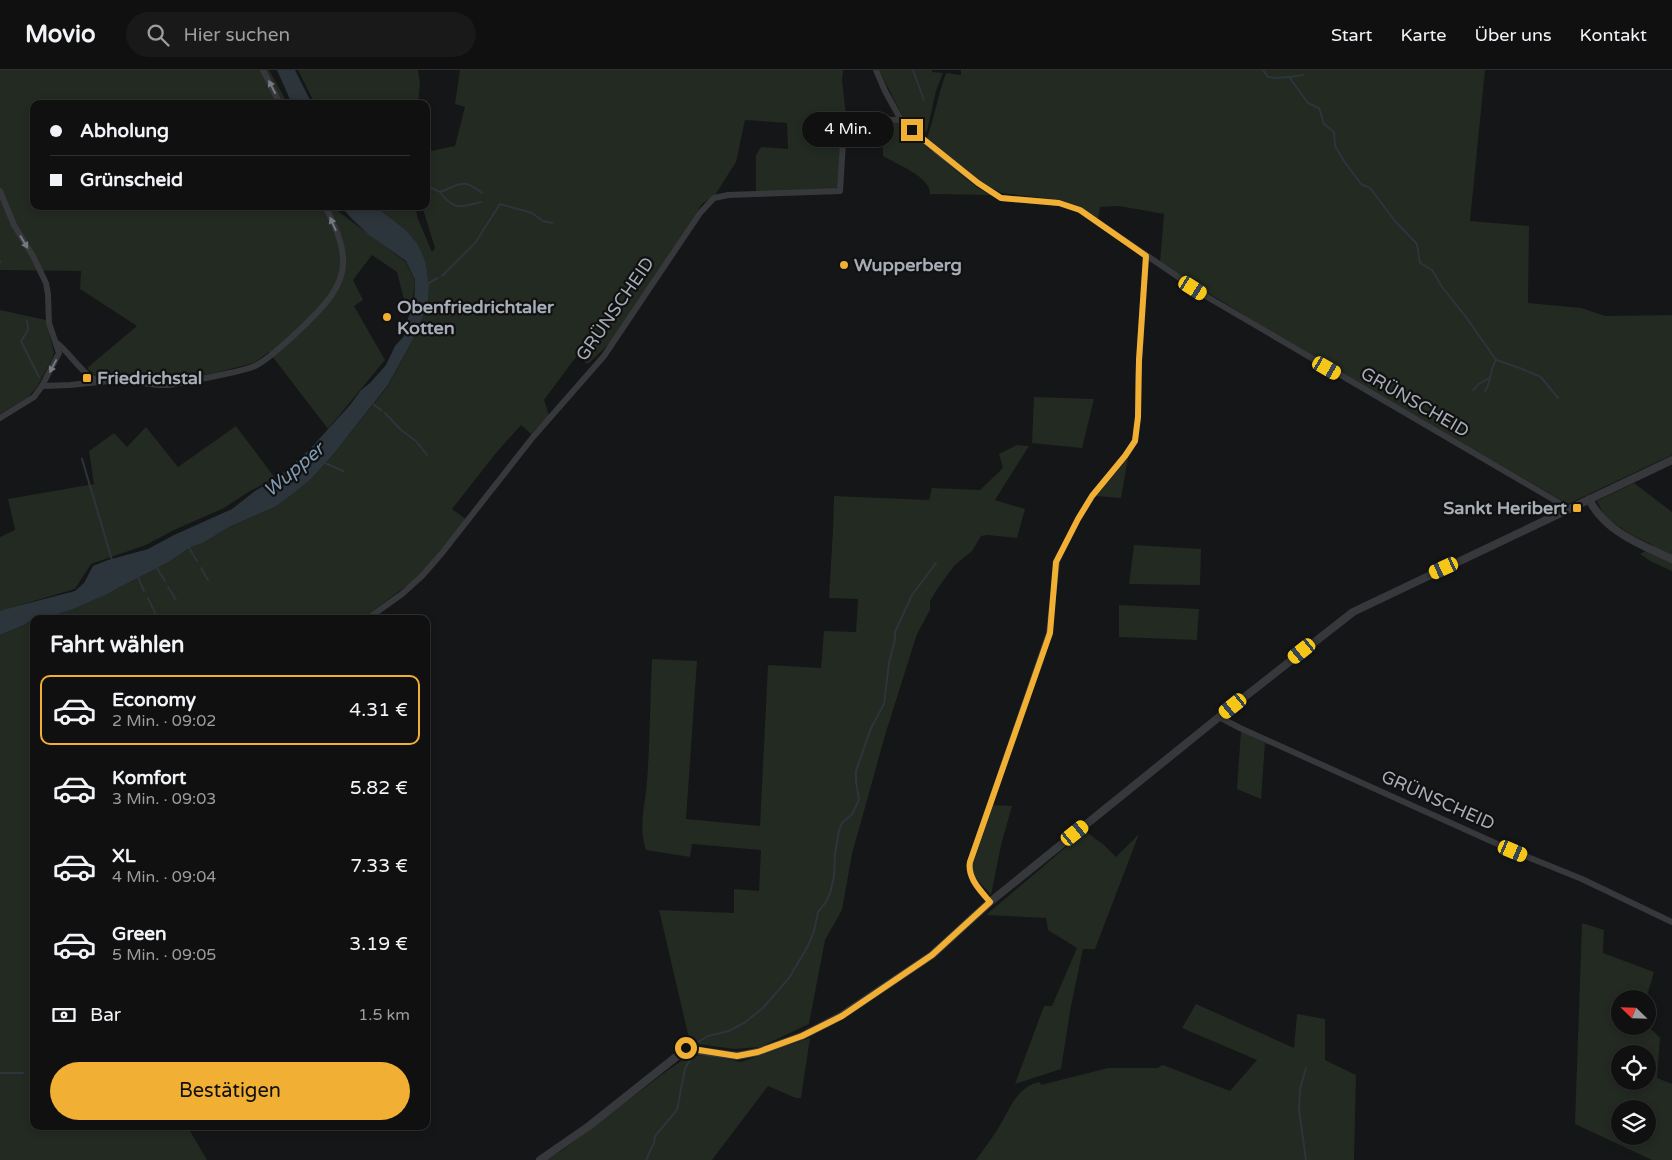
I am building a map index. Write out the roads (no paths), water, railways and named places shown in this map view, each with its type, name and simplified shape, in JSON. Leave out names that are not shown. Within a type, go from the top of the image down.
[{"type":"street","points":[[263,70],[278,100]]},
{"type":"street","name":"GRÜNSCHEID","points":[[876,70],[884,91],[901,120],[971,178],[1001,198],[1059,203],[1080,210],[1209,298],[1310,359],[1568,508]]},
{"type":"street","name":"GRÜNSCHEID","points":[[372,615],[422,576],[533,437],[604,356],[700,213],[714,198],[728,195],[840,191],[844,126],[850,119],[901,120]]},
{"type":"street","points":[[0,191],[14,225],[41,270],[48,289],[49,323],[58,356],[42,386],[31,400],[0,418]]},
{"type":"street","points":[[42,386],[122,380],[168,385],[256,365],[282,345],[322,307],[335,290],[343,271],[343,256],[341,242],[327,210]]},
{"type":"street","points":[[990,902],[970,875],[970,862],[1050,633],[1056,562],[1092,496],[1135,441],[1138,417],[1138,369],[1146,256]]},
{"type":"street","points":[[56,343],[69,353],[85,373],[100,382]]},
{"type":"street","points":[[540,1160],[589,1126],[686,1048],[737,1056],[744,1055],[758,1052],[802,1036],[842,1016],[932,955],[990,902],[1219,717],[1353,612],[1672,460]]},
{"type":"street","points":[[1589,499],[1602,519],[1614,529],[1672,559]]},
{"type":"street","name":"GRÜNSCHEID","points":[[1219,717],[1477,834],[1582,879],[1672,922]]},
{"type":"water","points":[[277,70],[295,70],[310,100],[290,100]]},
{"type":"water","name":"Wupper","points":[[344,210],[380,210],[406,230],[418,245],[426,263],[429,286],[428,303],[417,332],[388,385],[332,456],[312,478],[275,507],[231,526],[203,543],[189,548],[169,562],[105,595],[54,615],[30,615],[30,621],[24,625],[0,635],[0,611],[75,591],[84,583],[93,566],[148,549],[232,509],[255,491],[280,476],[311,448],[361,390],[386,365],[395,346],[404,336],[408,318],[414,305],[415,280],[406,261],[369,235]]},
{"type":"waterway","points":[[913,70],[924,100]]},
{"type":"waterway","points":[[1263,70],[1268,77],[1289,77],[1308,103],[1319,108],[1324,124],[1334,132],[1335,146],[1344,161],[1361,184],[1370,188],[1395,221],[1417,244],[1420,263],[1432,270],[1442,287],[1496,360],[1485,391]]},
{"type":"waterway","points":[[1289,77],[1303,75]]},
{"type":"waterway","points":[[430,187],[440,192],[466,184],[482,193]]},
{"type":"waterway","points":[[440,192],[449,202],[458,206],[481,202]]},
{"type":"waterway","points":[[442,276],[475,243],[500,204],[532,213],[543,221],[552,223]]},
{"type":"waterway","points":[[427,284],[438,278]]},
{"type":"waterway","points":[[27,321],[28,330],[21,341],[39,377]]},
{"type":"waterway","points":[[420,323],[434,329]]},
{"type":"waterway","points":[[437,331],[441,333]]},
{"type":"waterway","points":[[1496,360],[1541,377],[1558,398]]},
{"type":"waterway","points":[[1473,390],[1489,378]]},
{"type":"waterway","points":[[373,404],[381,410]]},
{"type":"waterway","points":[[385,413],[401,430],[416,441],[427,455]]},
{"type":"waterway","points":[[82,459],[112,560]]},
{"type":"waterway","name":"Wupper","points":[[325,463],[343,471]]},
{"type":"waterway","points":[[188,546],[197,561]]},
{"type":"waterway","points":[[698,1042],[708,1036],[729,1031],[744,1023],[763,1008],[789,978],[808,946],[814,931],[818,912],[830,893],[834,877],[839,830],[842,823],[852,814],[859,800],[856,771],[871,728],[884,704],[895,632],[912,595],[936,563]]},
{"type":"waterway","points":[[157,568],[165,581]]},
{"type":"waterway","points":[[201,568],[208,580]]},
{"type":"waterway","points":[[137,575],[144,591]]},
{"type":"waterway","points":[[168,587],[176,600]]},
{"type":"waterway","points":[[148,598],[156,615]]},
{"type":"waterway","points":[[646,1160],[654,1143],[655,1136],[677,1110],[685,1069],[693,1054]]},
{"type":"waterway","points":[[1306,1068],[1300,1089],[1299,1110],[1306,1160]]},
{"type":"waterway","points":[[0,1073],[23,1073]]},
{"type":"place","name":"Wupperberg","points":[[844,265]]},
{"type":"place","name":"Obenfriedrichtaler Kotten","points":[[387,317]]},
{"type":"place","name":"Friedrichstal","points":[[87,378]]},
{"type":"place","name":"Sankt Heribert","points":[[1577,508]]}]
